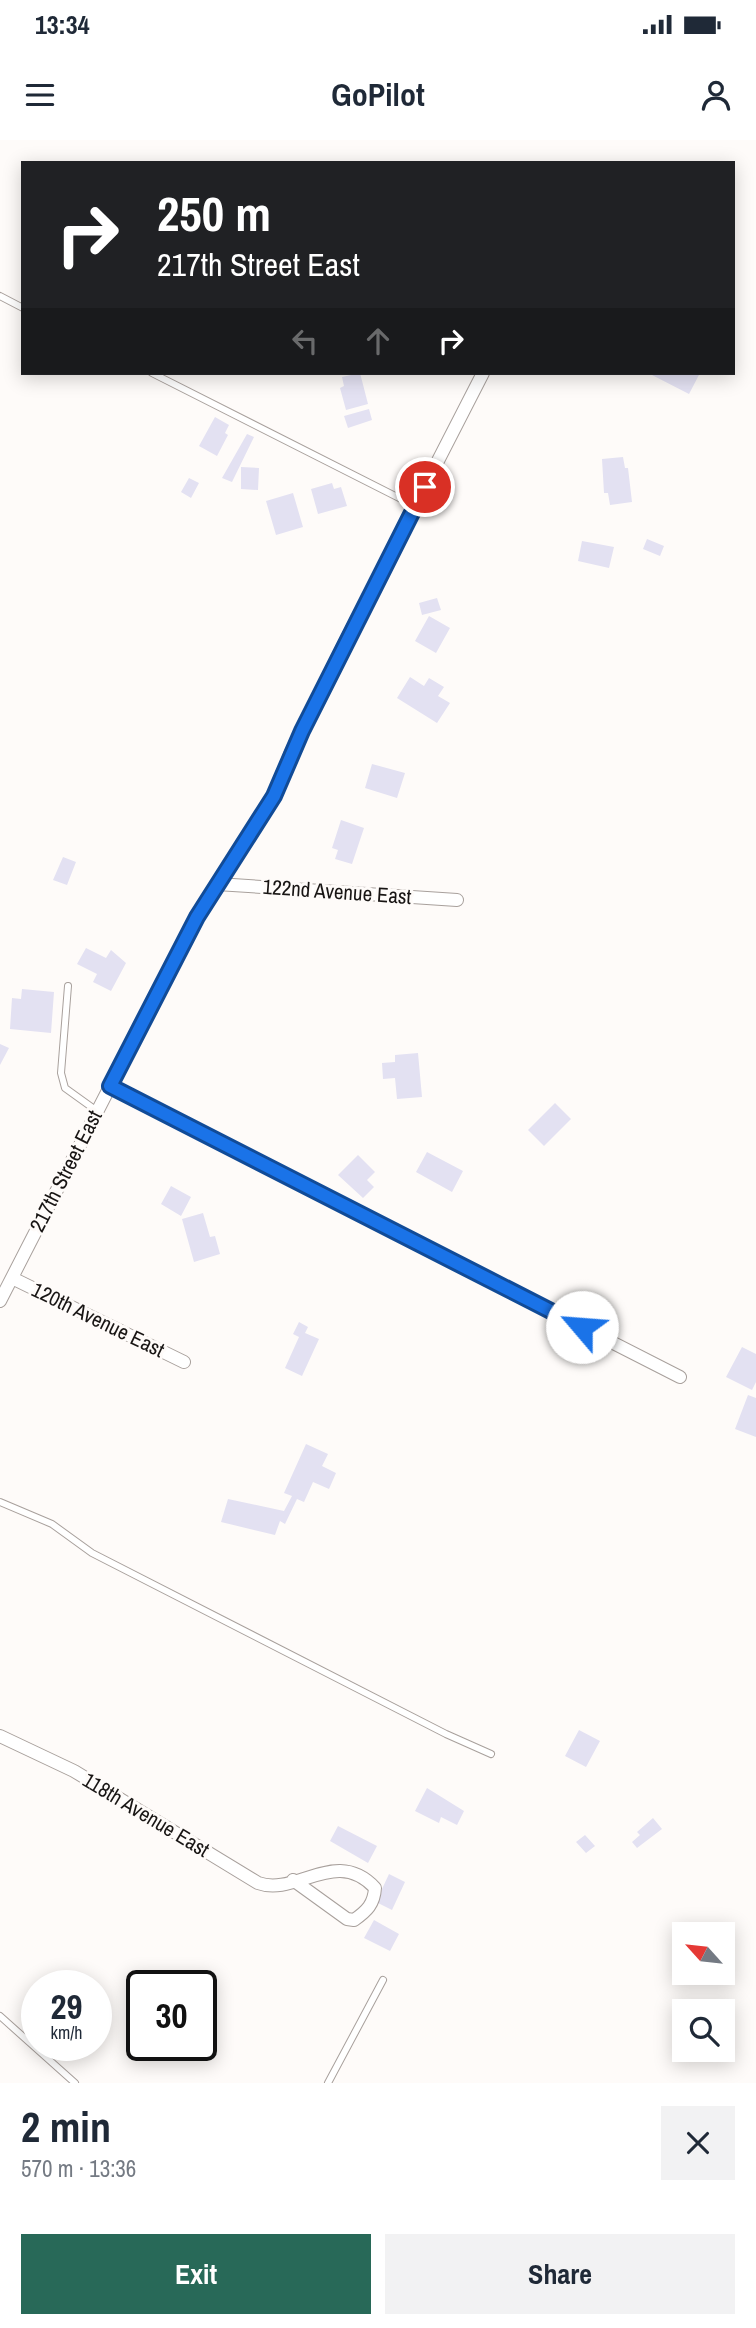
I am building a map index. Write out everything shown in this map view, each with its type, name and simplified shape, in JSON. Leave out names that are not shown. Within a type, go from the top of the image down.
[{"type":"street","name":"217th Street East","points":[[0,1301],[217,884],[274,796],[297,740],[482,375]]},
{"type":"street","name":"122nd Avenue East","points":[[217,884],[457,900]]},
{"type":"street","points":[[110,1086],[680,1377]]},
{"type":"street","name":"120th Avenue East","points":[[12,1278],[184,1362]]},
{"type":"street","name":"118th Avenue East","points":[[0,1736],[74,1771],[258,1883],[264,1885],[338,1870],[355,1873],[375,1888],[374,1899],[366,1912],[354,1920],[348,1919],[293,1880]]},
{"type":"lane","points":[[0,296],[21,307]]},
{"type":"lane","points":[[156,375],[415,506]]},
{"type":"lane","points":[[68,986],[61,1073],[65,1087],[97,1111]]},
{"type":"lane","points":[[0,1502],[42,1519],[92,1553],[446,1734],[491,1754]]},
{"type":"lane","points":[[328,2083],[383,1980]]},
{"type":"lane","points":[[0,2016],[75,2083]]},
{"type":"building","points":[[361,375],[368,404],[346,410],[340,388],[344,386],[342,377]]},
{"type":"building","points":[[652,375],[699,375],[689,394]]},
{"type":"building","points":[[369,409],[372,420],[348,428],[344,416]]},
{"type":"building","points":[[215,417],[229,425],[225,433],[228,435],[217,456],[199,446]]},
{"type":"building","points":[[247,434],[254,437],[232,482],[222,478]]},
{"type":"building","points":[[623,457],[625,468],[628,468],[632,502],[610,505],[608,493],[604,493],[602,459]]},
{"type":"building","points":[[241,467],[259,468],[258,490],[241,489]]},
{"type":"building","points":[[189,478],[199,483],[191,498],[181,492]]},
{"type":"building","points":[[332,483],[334,489],[341,487],[347,506],[318,514],[311,489]]},
{"type":"building","points":[[293,493],[303,527],[276,535],[266,501]]},
{"type":"building","points":[[647,539],[664,546],[660,556],[643,549]]},
{"type":"building","points":[[582,541],[614,547],[609,568],[578,561]]},
{"type":"building","points":[[437,598],[441,610],[422,615],[419,603]]},
{"type":"building","points":[[429,616],[450,628],[436,653],[415,641]]},
{"type":"building","points":[[410,677],[424,686],[429,678],[444,687],[438,696],[450,703],[437,723],[397,698]]},
{"type":"building","points":[[372,764],[405,773],[397,798],[365,788]]},
{"type":"building","points":[[341,820],[364,828],[352,864],[335,859],[338,850],[332,848]]},
{"type":"building","points":[[63,857],[76,862],[67,885],[53,880]]},
{"type":"building","points":[[86,948],[106,958],[111,950],[126,963],[111,991],[93,982],[97,974],[77,964]]},
{"type":"building","points":[[22,989],[54,992],[51,1033],[10,1029],[12,998],[21,999]]},
{"type":"building","points":[[0,1044],[9,1048],[0,1065]]},
{"type":"building","points":[[418,1053],[422,1097],[397,1099],[395,1078],[383,1079],[382,1063],[395,1062],[395,1055]]},
{"type":"building","points":[[555,1103],[571,1119],[544,1146],[528,1130]]},
{"type":"building","points":[[427,1152],[463,1171],[452,1192],[416,1172]]},
{"type":"building","points":[[358,1155],[375,1172],[367,1180],[374,1187],[363,1198],[338,1175]]},
{"type":"building","points":[[171,1186],[191,1197],[181,1216],[161,1204]]},
{"type":"building","points":[[203,1213],[210,1237],[215,1236],[220,1254],[194,1262],[182,1219]]},
{"type":"building","points":[[299,1322],[308,1327],[305,1333],[319,1339],[302,1376],[285,1368],[299,1337],[293,1334]]},
{"type":"building","points":[[742,1347],[756,1354],[756,1382],[752,1390],[726,1377]]},
{"type":"building","points":[[748,1395],[756,1398],[756,1437],[735,1429]]},
{"type":"building","points":[[306,1444],[328,1454],[322,1466],[336,1473],[329,1489],[313,1482],[304,1502],[297,1499],[285,1524],[280,1521],[275,1535],[221,1522],[228,1499],[284,1511],[292,1496],[284,1493]]},
{"type":"building","points":[[579,1730],[600,1741],[586,1767],[565,1756]]},
{"type":"building","points":[[427,1788],[464,1811],[457,1825],[441,1817],[439,1823],[415,1811]]},
{"type":"building","points":[[653,1818],[662,1829],[637,1848],[632,1842],[640,1835],[637,1832]]},
{"type":"building","points":[[338,1826],[377,1846],[368,1863],[330,1841]]},
{"type":"building","points":[[585,1835],[595,1846],[586,1853],[576,1842]]},
{"type":"building","points":[[389,1874],[405,1882],[392,1910],[376,1902]]},
{"type":"building","points":[[374,1920],[399,1934],[390,1951],[364,1938]]},
{"type":"route","points":[[425,487],[362,608],[284,768],[274,796],[197,917],[110,1086],[582,1327]]}]
